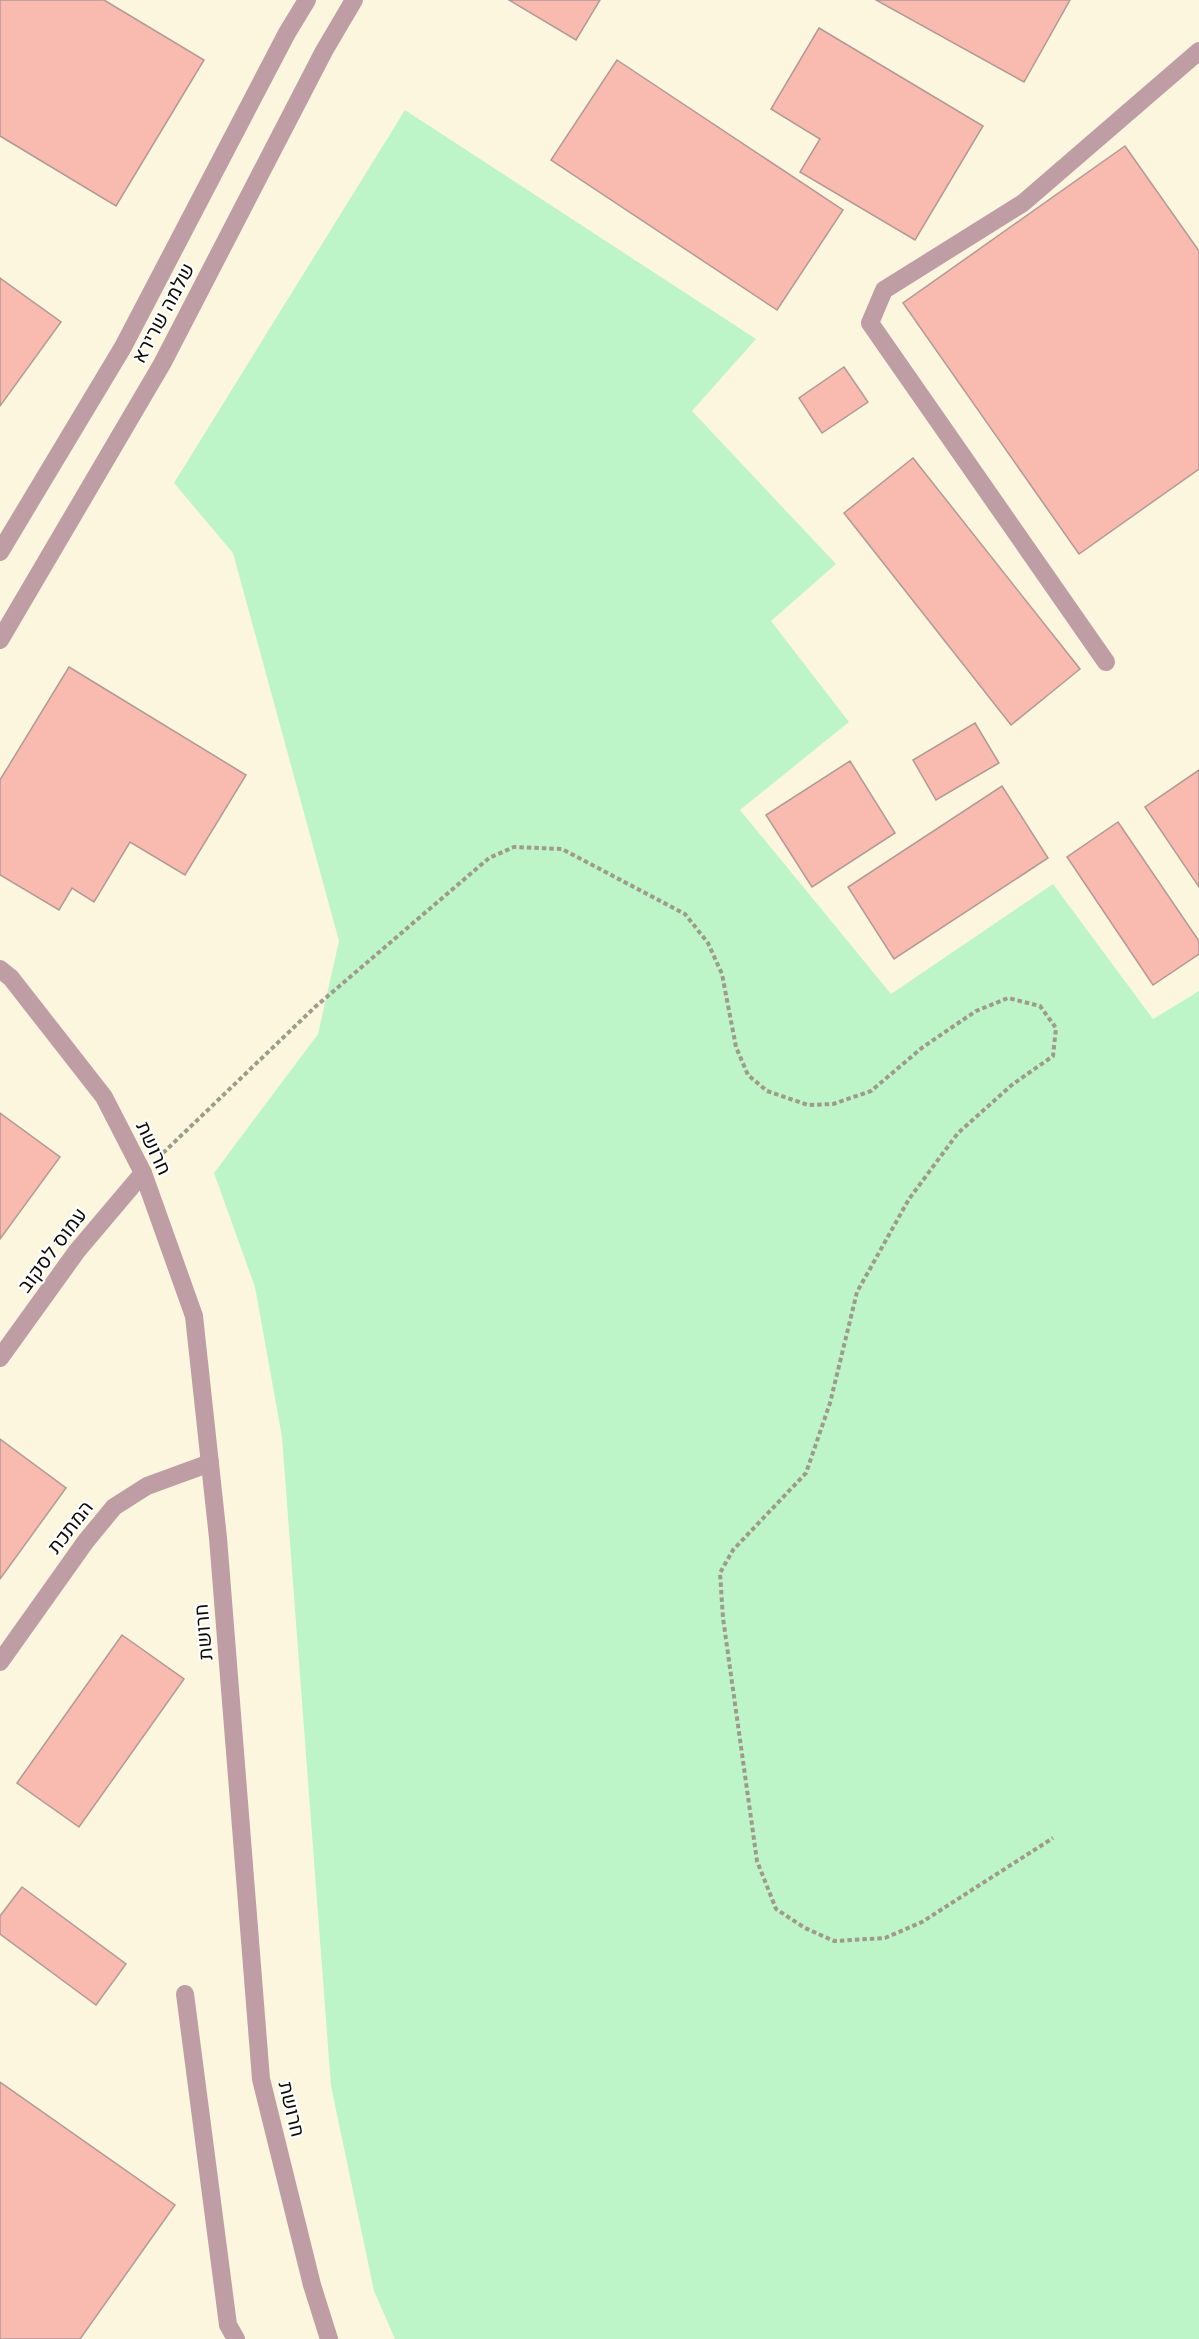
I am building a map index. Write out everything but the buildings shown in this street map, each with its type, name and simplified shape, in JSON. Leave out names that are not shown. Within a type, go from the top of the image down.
[{"type":"street","name":"שלמה שרירא","points":[[0,552],[123,347],[287,33],[307,0]]},
{"type":"street","name":"שלמה שרירא","points":[[0,640],[162,364],[324,51],[354,0]]},
{"type":"street","points":[[1106,662],[870,323],[885,290],[1023,203],[1199,51]]},
{"type":"street","name":"חרושת","points":[[0,969],[11,978],[104,1097],[143,1173],[194,1316],[210,1463],[261,2079],[312,2285],[329,2339]]},
{"type":"street","name":"עמוס לסקוב","points":[[0,1358],[77,1251],[143,1173]]},
{"type":"street","name":"המתכת","points":[[0,1662],[86,1541],[114,1507],[147,1486],[210,1463]]},
{"type":"street","points":[[185,1994],[228,2325],[236,2339]]},
{"type":"path","points":[[143,1173],[315,1007],[489,858],[514,847],[562,849],[685,914],[708,943],[722,974],[736,1047],[748,1076],[767,1091],[808,1105],[833,1104],[871,1091],[923,1047],[976,1011],[1008,998],[1040,1006],[1056,1028],[1053,1056],[1013,1084],[958,1133],[909,1198],[857,1292],[830,1403],[806,1473],[733,1550],[720,1573],[723,1618],[757,1861],[776,1909],[805,1928],[834,1941],[885,1938],[922,1922],[1053,1838]]},
{"type":"green space","points":[[405,110],[756,339],[692,411],[836,564],[771,621],[849,722],[740,810],[891,994],[1053,884],[1153,1019],[1199,991],[1199,2339],[395,2339],[374,2291],[331,2086],[282,1437],[255,1287],[214,1173],[318,1034],[339,941],[233,553],[174,483]]}]
